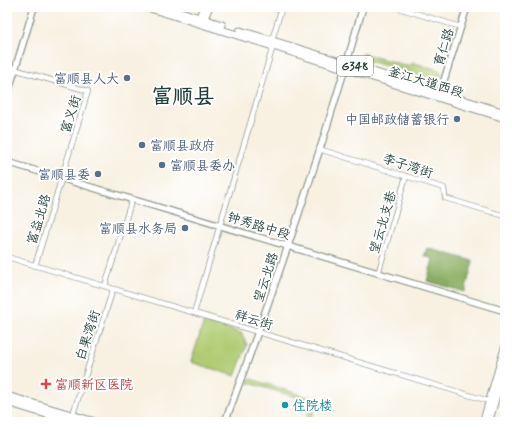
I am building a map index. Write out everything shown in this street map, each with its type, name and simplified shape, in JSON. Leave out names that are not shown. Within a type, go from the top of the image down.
[{"type":"main road","name":"G348","points":[[147,7],[201,21]]},
{"type":"main road","name":"G348","points":[[163,7],[201,21]]},
{"type":"main road","points":[[201,21],[203,7]]},
{"type":"main road","points":[[201,21],[209,7]]},
{"type":"main road","name":"釜江大道西段","points":[[201,21],[346,66],[505,118]]},
{"type":"main road","name":"釜江大道西段","points":[[346,66],[440,92],[505,113]]},
{"type":"main road","points":[[489,422],[505,346]]},
{"type":"main road","points":[[483,422],[505,366]]},
{"type":"main road","points":[[7,396],[95,422]]},
{"type":"main road","points":[[7,402],[73,422]]},
{"type":"street","points":[[7,96],[34,7]]},
{"type":"street","points":[[194,313],[282,7]]},
{"type":"street","name":"望云北路","points":[[225,422],[259,332],[346,66],[363,7]]},
{"type":"street","points":[[395,7],[461,27]]},
{"type":"street","name":"育仁路","points":[[440,92],[467,7]]},
{"type":"street","name":"富义街","points":[[7,67],[88,91],[62,178]]},
{"type":"street","name":"李子湾街","points":[[319,149],[444,188],[444,198],[505,216]]},
{"type":"street","name":"钟秀路中段","points":[[7,162],[287,245],[378,274],[505,310]]},
{"type":"street","name":"望云北支巷","points":[[378,274],[406,176]]},
{"type":"street","name":"富益北路","points":[[35,266],[62,178]]},
{"type":"street","points":[[104,286],[132,199]]},
{"type":"street","name":"祥云街","points":[[7,257],[492,402]]},
{"type":"street","name":"白果湾街","points":[[74,411],[113,289]]},
{"type":"green space","points":[[362,53],[407,66],[414,63],[439,70],[442,74],[434,80],[366,60]]},
{"type":"green space","points":[[427,248],[473,261],[465,292],[427,281],[433,259],[424,256]]},
{"type":"green space","points":[[204,321],[241,333],[247,345],[235,376],[191,362]]},
{"type":"green space","points":[[248,378],[318,400],[310,422],[305,422],[310,407],[306,400],[246,382]]},
{"type":"place","name":"富顺县人大","points":[[127,78]]},
{"type":"place","name":"中国邮政储蓄银行","points":[[457,119]]},
{"type":"place","name":"富顺县政府","points":[[142,145]]},
{"type":"place","name":"富顺县委办","points":[[162,165]]},
{"type":"place","name":"富顺县委","points":[[98,174]]},
{"type":"place","name":"富顺县水务局","points":[[185,228]]},
{"type":"place","name":"富顺新区医院","points":[[46,384]]},
{"type":"place","name":"住院楼","points":[[285,405]]},
{"type":"district","name":"富顺县","points":[[183,96]]}]
